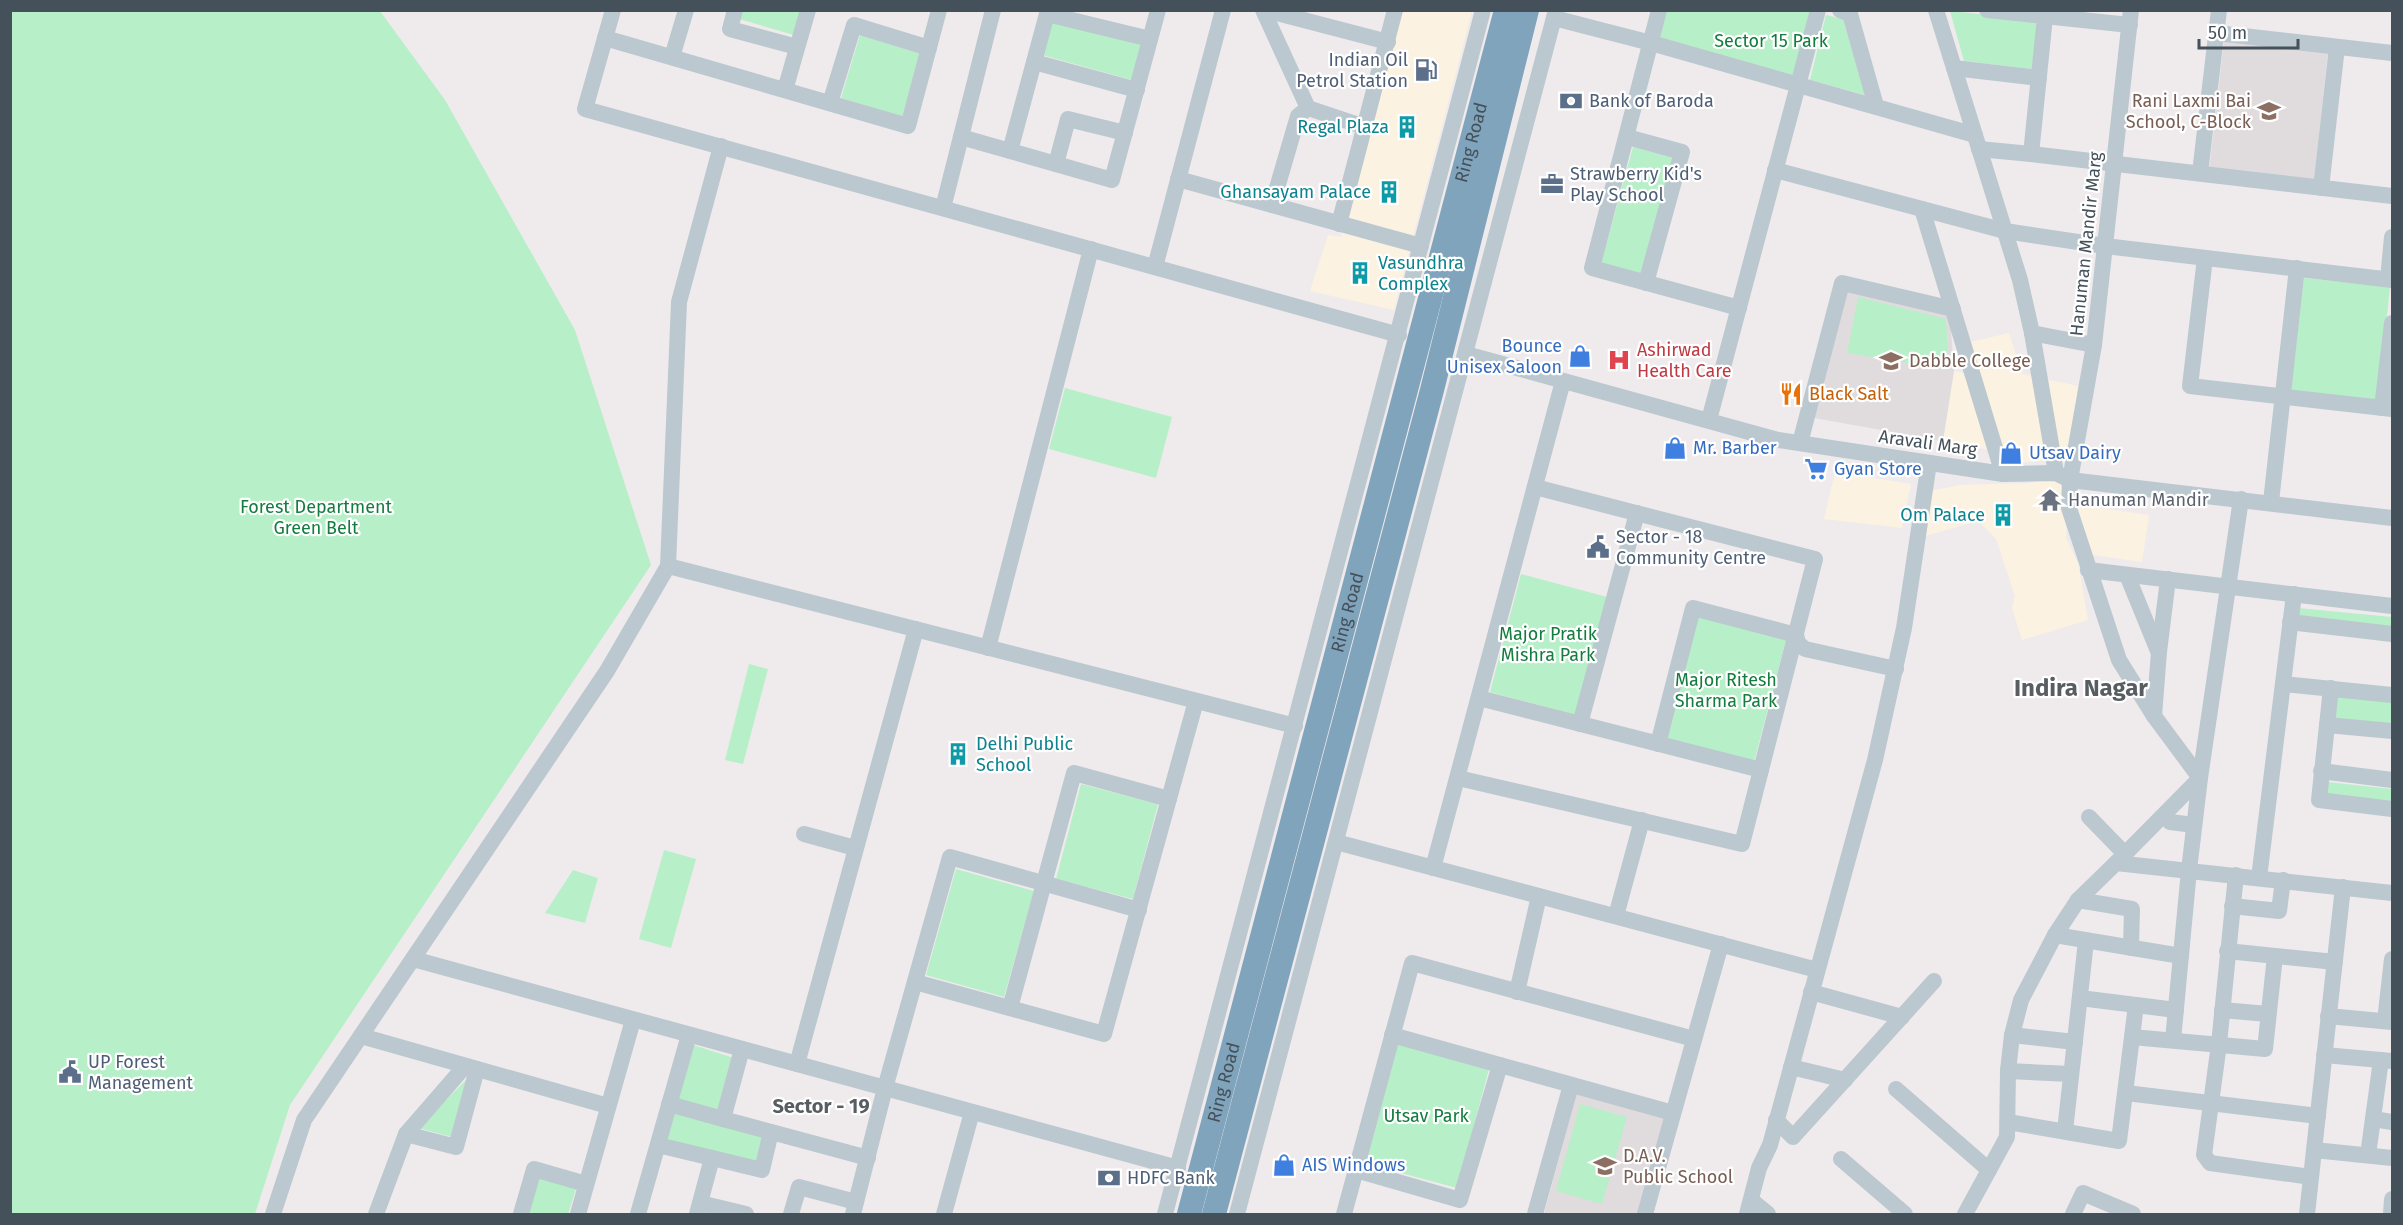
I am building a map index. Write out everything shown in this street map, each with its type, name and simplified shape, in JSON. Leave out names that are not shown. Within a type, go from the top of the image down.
[{"type":"highway","name":"Ring Road","points":[[1189,1215],[1506,10]]},
{"type":"highway","name":"Ring Road","points":[[1214,1215],[1418,446],[1527,10]]},
{"type":"street","points":[[613,10],[585,109],[1398,335]]},
{"type":"street","points":[[672,57],[686,10]]},
{"type":"street","points":[[735,10],[730,29],[797,47]]},
{"type":"street","points":[[785,90],[808,10]]},
{"type":"street","points":[[605,38],[908,126],[939,10]]},
{"type":"street","points":[[943,208],[993,10]]},
{"type":"street","points":[[961,137],[1112,180],[1158,10]]},
{"type":"street","points":[[1155,267],[1223,10]]},
{"type":"street","points":[[1264,10],[1388,42]]},
{"type":"street","points":[[1264,10],[1308,108],[1365,127]]},
{"type":"street","points":[[1339,224],[1395,10]]},
{"type":"street","points":[[1165,1215],[1483,10]]},
{"type":"street","points":[[1659,10],[1592,268],[1738,309]]},
{"type":"street","points":[[1709,420],[1818,10]]},
{"type":"street","points":[[1840,10],[1850,14],[1876,106]]},
{"type":"street","points":[[1936,10],[2020,280],[2069,508],[2118,660],[2154,716],[2200,778]]},
{"type":"street","points":[[1987,10],[2045,16],[2131,18]]},
{"type":"street","points":[[2200,173],[2219,10]]},
{"type":"street","points":[[1010,151],[1047,12],[1150,39]]},
{"type":"street","points":[[1238,1215],[1555,14],[1876,106],[1977,142],[2031,154],[2392,196]]},
{"type":"street","points":[[2031,154],[2045,16]]},
{"type":"street","name":"Hanuman Mandir Marg","points":[[2063,476],[2094,345],[2131,18]]},
{"type":"street","points":[[830,103],[854,25],[929,48]]},
{"type":"street","points":[[2217,33],[2392,53]]},
{"type":"street","points":[[2321,188],[2337,47]]},
{"type":"street","points":[[1034,62],[1137,90]]},
{"type":"street","points":[[1954,68],[2039,78]]},
{"type":"street","points":[[1272,205],[1298,116],[1308,108]]},
{"type":"street","points":[[1056,164],[1068,119],[1125,133]]},
{"type":"street","points":[[1626,137],[1682,152],[1647,283]]},
{"type":"street","points":[[273,1215],[304,1120],[607,670],[668,566],[679,302],[720,146]]},
{"type":"street","points":[[1775,170],[2005,231],[2105,246],[2390,279],[2392,237]]},
{"type":"street","points":[[1178,179],[1422,246]]},
{"type":"street","points":[[1922,209],[2003,474]]},
{"type":"street","points":[[988,648],[1091,249]]},
{"type":"street","points":[[2205,258],[2190,386],[2387,409],[2392,323]]},
{"type":"street","points":[[2271,502],[2297,268]]},
{"type":"street","points":[[1800,443],[1842,283],[1953,309]]},
{"type":"street","points":[[2032,333],[2094,345]]},
{"type":"street","name":"Aravali Marg","points":[[1466,354],[1778,440],[2003,474],[2063,476],[2392,518]]},
{"type":"street","points":[[1433,868],[1563,381]]},
{"type":"street","points":[[1768,1215],[1749,1207],[1759,1168],[1770,1145],[1875,760],[1904,628],[1929,464]]},
{"type":"street","points":[[1458,778],[1742,844],[1815,559],[1535,487]]},
{"type":"street","points":[[2173,1040],[2194,825],[2241,499]]},
{"type":"street","points":[[1580,724],[1637,513]]},
{"type":"street","points":[[668,566],[1295,726]]},
{"type":"street","points":[[2088,570],[2392,606]]},
{"type":"street","points":[[2127,574],[2159,652]]},
{"type":"street","points":[[2154,716],[2168,579]]},
{"type":"street","points":[[2259,878],[2294,594]]},
{"type":"street","points":[[1658,744],[1693,608],[1796,635]]},
{"type":"street","points":[[2290,622],[2392,634]]},
{"type":"street","points":[[797,1064],[916,629]]},
{"type":"street","points":[[1796,635],[1798,644],[1805,649],[1875,667],[1896,669]]},
{"type":"street","points":[[2283,684],[2392,694]]},
{"type":"street","points":[[2331,688],[2319,797],[2322,801],[2392,808]]},
{"type":"street","points":[[1479,698],[1761,770]]},
{"type":"street","points":[[915,982],[1104,1034],[1196,701]]},
{"type":"street","points":[[2327,725],[2392,732]]},
{"type":"street","points":[[2321,771],[2392,780]]},
{"type":"street","points":[[1011,1008],[1074,773],[1169,799]]},
{"type":"street","points":[[1965,1215],[2007,1137],[2008,1071],[2012,1035],[2021,1000],[2055,935],[2078,900],[2200,778]]},
{"type":"street","points":[[2089,817],[2120,859],[2189,870],[2392,893]]},
{"type":"street","points":[[1616,916],[1642,820]]},
{"type":"street","points":[[2170,822],[2194,825]]},
{"type":"street","points":[[804,834],[855,848]]},
{"type":"street","points":[[1336,842],[1817,970]]},
{"type":"street","points":[[791,1215],[799,1187],[855,1209],[885,1088],[950,857],[1139,910]]},
{"type":"street","points":[[2236,875],[2219,1044],[2204,1155],[2210,1163],[2311,1178]]},
{"type":"street","points":[[2232,906],[2279,911],[2283,880]]},
{"type":"street","points":[[2307,1215],[2343,887]]},
{"type":"street","points":[[1517,992],[1539,896]]},
{"type":"street","points":[[2078,900],[2132,909],[2131,948]]},
{"type":"street","points":[[2055,935],[2181,956]]},
{"type":"street","points":[[2065,1131],[2086,940]]},
{"type":"street","points":[[1645,1215],[1721,944]]},
{"type":"street","points":[[2227,951],[2335,962]]},
{"type":"street","points":[[2132,1037],[2265,1049],[2275,956]]},
{"type":"street","points":[[2328,1016],[2389,1021],[2392,958]]},
{"type":"street","points":[[412,959],[1178,1168]]},
{"type":"street","points":[[1344,1215],[1412,963],[1694,1040]]},
{"type":"street","points":[[1776,1120],[1793,1137],[1934,981]]},
{"type":"street","points":[[1811,992],[1902,1017]]},
{"type":"street","points":[[2080,998],[2176,1010]]},
{"type":"street","points":[[2008,1122],[2119,1141],[2136,1005]]},
{"type":"street","points":[[2222,1010],[2268,1014]]},
{"type":"street","points":[[578,1215],[633,1020]]},
{"type":"street","points":[[638,1215],[689,1035]]},
{"type":"street","points":[[1392,1035],[1673,1113]]},
{"type":"street","points":[[2012,1035],[2075,1042]]},
{"type":"street","points":[[361,1036],[608,1106]]},
{"type":"street","points":[[723,1119],[742,1049]]},
{"type":"street","points":[[2324,1055],[2387,1060],[2373,1119],[2368,1155]]},
{"type":"street","points":[[1356,1170],[1461,1200],[1500,1065]]},
{"type":"street","points":[[406,1134],[456,1148],[471,1067]]},
{"type":"street","points":[[375,1215],[406,1134],[471,1067]]},
{"type":"street","points":[[1791,1067],[1845,1080]]},
{"type":"street","points":[[2008,1071],[2071,1074]]},
{"type":"street","points":[[1535,1215],[1571,1085]]},
{"type":"street","points":[[1896,1089],[1989,1170]]},
{"type":"street","points":[[2126,1093],[2318,1116]]},
{"type":"street","points":[[669,1104],[867,1158]]},
{"type":"street","points":[[944,1215],[972,1112]]},
{"type":"street","points":[[2373,1119],[2392,1122]]},
{"type":"street","points":[[658,1145],[762,1170],[771,1132]]},
{"type":"street","points":[[2314,1150],[2392,1158]]},
{"type":"street","points":[[712,1158],[698,1209],[746,1215]]},
{"type":"street","points":[[1841,1159],[1905,1215]]},
{"type":"street","points":[[521,1215],[534,1169],[586,1184]]},
{"type":"street","points":[[2073,1215],[2083,1193],[2133,1215]]},
{"type":"street","points":[[2391,1215],[2392,1199]]},
{"type":"shaded area","points":[[1403,11],[1472,11],[1394,310],[1310,291],[1328,235],[1341,237]]},
{"type":"shaded area","name":"Rani Laxmi Bai School, C-Block","points":[[2224,41],[2328,52],[2314,181],[2209,170]]},
{"type":"shaded area","name":"Dabble College","points":[[1846,292],[1950,316],[1954,371],[1943,441],[1814,418]]},
{"type":"shaded area","points":[[2009,333],[2022,374],[2078,386],[2073,455],[2020,463],[2006,459],[1990,450],[1943,441],[1954,371],[1980,377],[1970,342]]},
{"type":"shaded area","points":[[1835,472],[1911,484],[1902,528],[1824,519]]},
{"type":"shaded area","points":[[2061,478],[2067,519],[2066,538],[2078,563],[2088,620],[2022,640],[2012,608],[2015,596],[1996,539],[1978,521],[1922,537],[1930,491],[1960,485],[2028,483]]},
{"type":"shaded area","points":[[2072,504],[2149,515],[2142,562],[2086,554]]},
{"type":"shaded area","name":"D.A.V. Public School","points":[[1577,1092],[1667,1118],[1639,1214],[1544,1214]]},
{"type":"green space","name":"Forest Department Green Belt","points":[[10,11],[380,11],[445,100],[575,330],[651,565],[290,1105],[255,1214],[11,1214]]},
{"type":"green space","points":[[742,11],[801,11],[794,35],[739,19]]},
{"type":"green space","name":"Sector 15 Park","points":[[1665,11],[1811,11],[1794,78],[1657,41]]},
{"type":"green space","points":[[1950,11],[2038,20],[2032,69],[1964,61]]},
{"type":"green space","points":[[1826,15],[1843,19],[1865,95],[1810,80]]},
{"type":"green space","points":[[1052,20],[1142,45],[1132,80],[1042,55]]},
{"type":"green space","points":[[860,35],[921,54],[902,117],[841,98]]},
{"type":"green space","points":[[1633,147],[1674,158],[1642,275],[1601,264]]},
{"type":"green space","points":[[2304,278],[2390,287],[2378,401],[2291,391]]},
{"type":"green space","points":[[1858,297],[1946,319],[1949,370],[1847,353]]},
{"type":"green space","points":[[1065,388],[1172,417],[1156,478],[1049,449]]},
{"type":"green space","name":"Major Pratik Mishra Park","points":[[1521,574],[1607,597],[1576,715],[1490,692]]},
{"type":"green space","points":[[2298,608],[2392,617],[2392,641],[2296,631]]},
{"type":"green space","name":"Major Ritesh Sharma Park","points":[[1698,617],[1786,640],[1754,762],[1666,739]]},
{"type":"green space","points":[[749,664],[768,669],[743,764],[725,760]]},
{"type":"green space","points":[[2336,693],[2392,699],[2392,732],[2333,726]]},
{"type":"green space","points":[[2327,782],[2392,789],[2392,814],[2324,806]]},
{"type":"green space","points":[[1081,784],[1158,804],[1133,899],[1056,879]]},
{"type":"green space","points":[[664,850],[696,859],[671,948],[639,939]]},
{"type":"green space","points":[[956,869],[1034,891],[1004,997],[926,975]]},
{"type":"green space","points":[[573,870],[598,878],[585,923],[545,913]]},
{"type":"green space","name":"Utsav Park","points":[[1396,1043],[1489,1069],[1457,1188],[1364,1163]]},
{"type":"green space","points":[[693,1045],[734,1058],[719,1121],[765,1134],[758,1164],[666,1139]]},
{"type":"green space","points":[[466,1080],[452,1137],[418,1128]]},
{"type":"green space","points":[[1580,1104],[1627,1117],[1602,1204],[1556,1191]]},
{"type":"green space","points":[[538,1177],[576,1189],[568,1214],[527,1214]]},
{"type":"place","name":"Indian Oil Petrol Station","points":[[1426,70]]},
{"type":"place","name":"Bank of Baroda","points":[[1571,101]]},
{"type":"place","name":"Rani Laxmi Bai School, C-Block","points":[[2269,111]]},
{"type":"place","name":"Regal Plaza","points":[[1407,127]]},
{"type":"place","name":"Strawberry Kid's Play School","points":[[1552,184]]},
{"type":"place","name":"Ghansayam Palace","points":[[1389,192]]},
{"type":"place","name":"Vasundhra Complex","points":[[1360,273]]},
{"type":"place","name":"Bounce Unisex Saloon","points":[[1580,356]]},
{"type":"place","name":"Ashirwad Health Care","points":[[1619,360]]},
{"type":"place","name":"Dabble College","points":[[1891,361]]},
{"type":"place","name":"Black Salt","points":[[1791,394]]},
{"type":"place","name":"Mr. Barber","points":[[1675,448]]},
{"type":"place","name":"Utsav Dairy","points":[[2011,453]]},
{"type":"place","name":"Gyan Store","points":[[1816,469]]},
{"type":"place","name":"Hanuman Mandir","points":[[2050,500]]},
{"type":"place","name":"Om Palace","points":[[2003,515]]},
{"type":"place","name":"Sector - 18 Community Centre","points":[[1598,547]]},
{"type":"place","name":"Delhi Public School","points":[[958,754]]},
{"type":"place","name":"UP Forest Management","points":[[70,1072]]},
{"type":"place","name":"AIS Windows","points":[[1284,1165]]},
{"type":"place","name":"D.A.V. Public School","points":[[1605,1166]]},
{"type":"place","name":"HDFC Bank","points":[[1109,1178]]},
{"type":"district","name":"Indira Nagar","points":[[2081,688]]},
{"type":"district","name":"Sector - 19","points":[[821,1106]]}]
